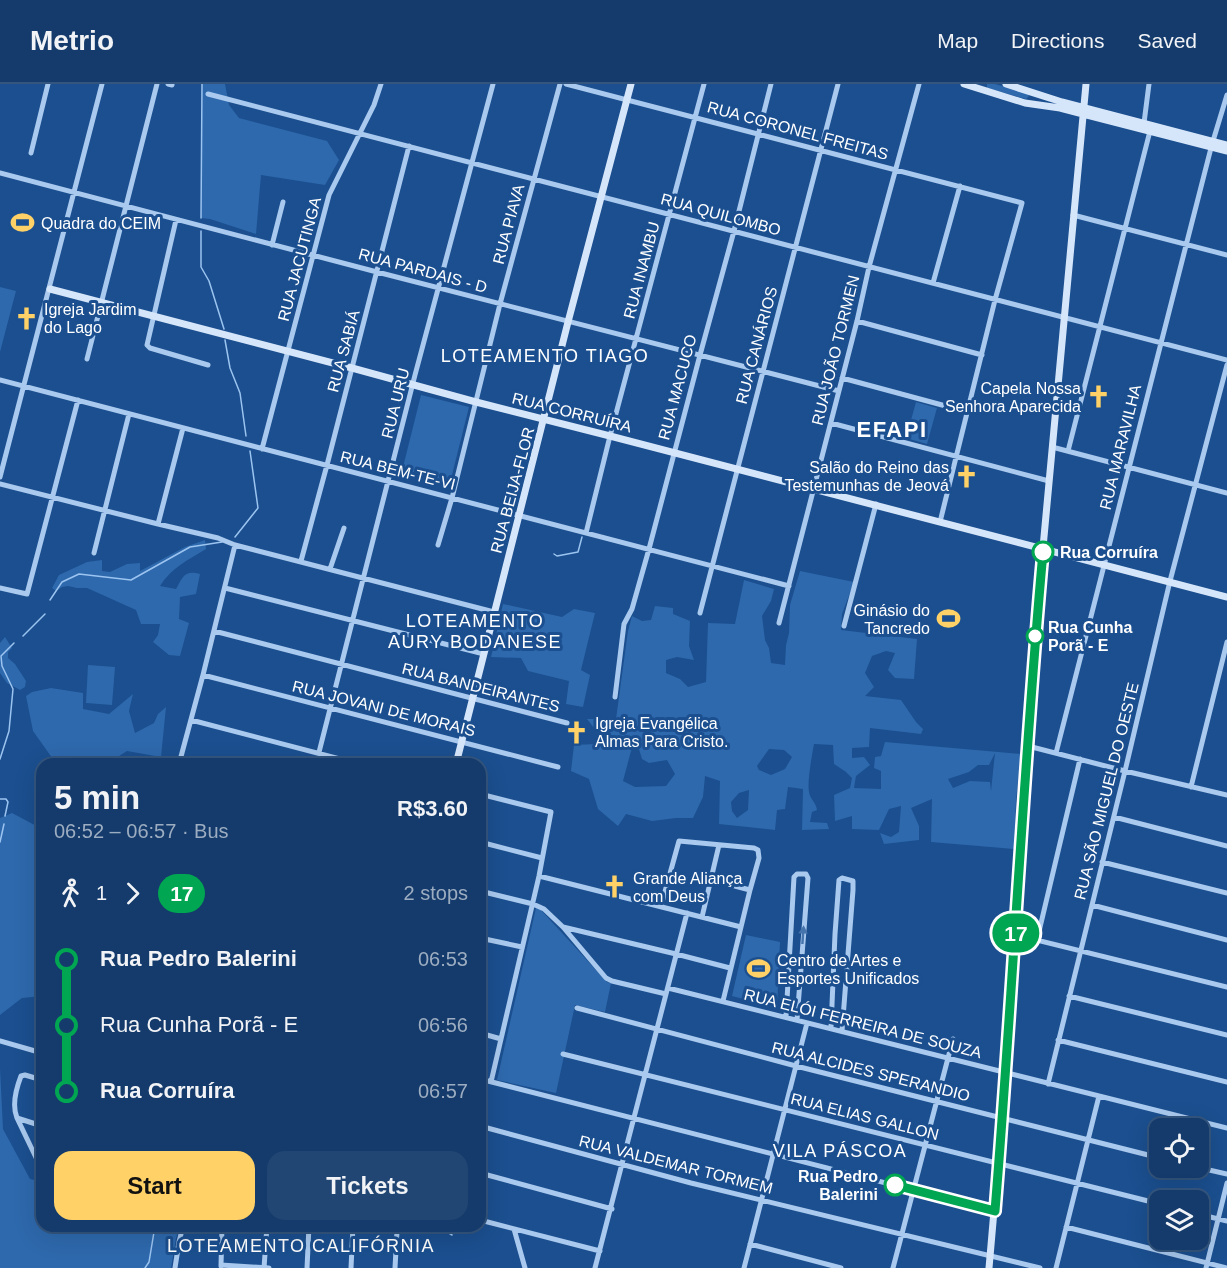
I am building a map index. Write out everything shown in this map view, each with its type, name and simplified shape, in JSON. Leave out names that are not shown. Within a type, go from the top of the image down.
[{"type":"street","points":[[31,153],[48,84]]},
{"type":"street","points":[[0,477],[102,84]]},
{"type":"street","points":[[87,359],[157,84]]},
{"type":"street","name":"RUA JACUTINGA","points":[[262,449],[329,195],[374,105],[381,84]]},
{"type":"street","name":"RUA URU","points":[[317,758],[493,84]]},
{"type":"street","name":"RUA PIAVA","points":[[438,545],[560,84]]},
{"type":"street","name":"RUA CORONEL FREITAS","points":[[566,84],[1022,203],[995,300]]},
{"type":"street","name":"RUA BEIJA-FLOR","points":[[458,758],[568,321],[631,84]]},
{"type":"street","name":"RUA INAMBU","points":[[586,532],[704,84]]},
{"type":"street","name":"RUA MACUCO","points":[[615,697],[624,624],[632,609],[649,549],[771,84]]},
{"type":"street","name":"RUA CANÁRIOS","points":[[700,613],[838,84]]},
{"type":"street","name":"RUA JOÃO TORMEN","points":[[779,623],[919,84]]},
{"type":"street","points":[[964,84],[981,87],[1025,103],[1083,110],[1144,123],[1212,144],[1227,152]]},
{"type":"street","points":[[1006,84],[1150,131],[1227,145]]},
{"type":"street","points":[[989,1268],[1006,1073],[1036,623],[1086,84]]},
{"type":"street","points":[[1144,123],[1149,84]]},
{"type":"street","points":[[1025,103],[1030,98],[1029,91]]},
{"type":"street","name":"RUA QUILOMBO","points":[[208,94],[1064,317],[1227,363]]},
{"type":"street","name":"RUA MARAVILHA","points":[[1056,753],[1128,467],[1212,144],[1227,95]]},
{"type":"street","points":[[1068,451],[1150,131]]},
{"type":"street","name":"RUA SABIÁ","points":[[301,561],[410,146]]},
{"type":"street","name":"RUA PARDAIS - D","points":[[0,173],[839,391]]},
{"type":"street","points":[[933,283],[960,186]]},
{"type":"street","points":[[272,244],[282,202]]},
{"type":"street","points":[[1073,215],[1227,255]]},
{"type":"street","points":[[176,219],[147,345],[150,348],[208,365]]},
{"type":"street","name":"RUA CORRUÍRA","points":[[50,289],[1227,597]]},
{"type":"street","points":[[940,522],[995,300]]},
{"type":"street","points":[[857,321],[982,355]]},
{"type":"street","name":"RUA SÃO MIGUEL DO OESTE","points":[[1048,1084],[1170,581],[1227,363]]},
{"type":"street","points":[[842,378],[968,412]]},
{"type":"street","name":"RUA BEM-TE-VI","points":[[0,380],[789,586]]},
{"type":"street","points":[[0,588],[27,594],[78,400]]},
{"type":"street","points":[[94,553],[129,414]]},
{"type":"street","points":[[831,423],[1049,481]]},
{"type":"street","points":[[158,524],[183,428]]},
{"type":"street","points":[[1052,447],[1227,493]]},
{"type":"street","points":[[0,484],[218,538],[235,545],[494,612]]},
{"type":"street","points":[[844,626],[876,504]]},
{"type":"street","points":[[330,569],[344,528]]},
{"type":"street","points":[[181,758],[235,545]]},
{"type":"street","points":[[225,588],[483,654]]},
{"type":"street","name":"RUA BANDEIRANTES","points":[[214,631],[567,723]]},
{"type":"street","points":[[1191,788],[1227,642]]},
{"type":"street","name":"RUA JOVANI DE MORAIS","points":[[203,675],[558,767]]},
{"type":"street","points":[[191,720],[337,758]]},
{"type":"street","points":[[1028,746],[1191,788],[1227,795]]},
{"type":"street","points":[[1037,940],[1080,759]]},
{"type":"street","points":[[486,796],[551,812],[533,904],[491,1082]]},
{"type":"street","points":[[1114,817],[1227,846]]},
{"type":"street","points":[[661,906],[679,841],[758,850],[759,858],[723,1001]]},
{"type":"street","points":[[486,844],[542,858]]},
{"type":"street","points":[[702,917],[719,846]]},
{"type":"street","points":[[1102,862],[1227,893]]},
{"type":"street","points":[[786,1017],[794,877],[797,874],[806,874],[808,878],[797,1020]]},
{"type":"street","points":[[539,876],[741,927]]},
{"type":"street","points":[[831,1028],[835,934],[839,880],[842,878],[853,881],[853,890],[842,1031]]},
{"type":"street","points":[[712,880],[750,890]]},
{"type":"street","points":[[486,892],[533,904]]},
{"type":"street","name":"RUA ELÓI FERREIRA DE SOUZA","points":[[533,904],[544,909],[563,927],[606,978],[612,981],[723,1001],[1227,1128]]},
{"type":"street","points":[[1092,905],[1227,940]]},
{"type":"street","points":[[595,1268],[687,913]]},
{"type":"street","points":[[563,927],[730,968]]},
{"type":"street","points":[[1016,935],[1227,987]]},
{"type":"street","points":[[486,939],[522,947]]},
{"type":"street","points":[[1069,996],[1227,1035]]},
{"type":"street","name":"RUA ALCIDES SPERANDIO","points":[[577,1008],[1149,1155]]},
{"type":"street","points":[[744,1268],[807,1023]]},
{"type":"street","points":[[486,1035],[501,1039]]},
{"type":"street","points":[[893,1268],[953,1039]]},
{"type":"street","points":[[1058,1040],[1227,1083]]},
{"type":"street","points":[[0,1041],[36,1051]]},
{"type":"street","name":"RUA ELIAS GALLON","points":[[563,1054],[1149,1201]]},
{"type":"street","points":[[36,1078],[21,1076],[14,1106],[17,1118],[36,1158]]},
{"type":"street","points":[[486,1081],[995,1211]]},
{"type":"street","points":[[1056,1268],[1099,1096]]},
{"type":"street","points":[[17,1118],[36,1124]]},
{"type":"street","name":"RUA VALDEMAR TORMEM","points":[[486,1128],[691,1182],[1040,1268]]},
{"type":"street","points":[[1209,1170],[1227,1174]]},
{"type":"street","points":[[486,1175],[612,1209]]},
{"type":"street","points":[[1206,1265],[1227,1183]]},
{"type":"street","points":[[1209,1217],[1227,1221]]},
{"type":"street","points":[[486,1222],[600,1251]]},
{"type":"street","points":[[1066,1227],[1206,1265],[1227,1268]]},
{"type":"street","points":[[514,1229],[525,1268]]},
{"type":"street","points":[[175,1268],[182,1232]]},
{"type":"street","points":[[222,1232],[221,1266],[269,1268]]},
{"type":"street","points":[[264,1268],[267,1232]]},
{"type":"street","points":[[307,1268],[309,1232]]},
{"type":"street","points":[[351,1268],[353,1232]]},
{"type":"street","points":[[395,1268],[397,1232]]},
{"type":"street","points":[[750,1244],[841,1268]]},
{"type":"shaded area","points":[[202,84],[225,84],[229,105],[239,118],[327,141],[339,160],[325,185],[261,175],[256,234],[201,218]]},
{"type":"shaded area","points":[[987,84],[1027,93],[1029,96],[1026,99],[987,88]]},
{"type":"shaded area","points":[[0,287],[16,291],[0,352]]},
{"type":"shaded area","points":[[421,395],[469,407],[449,487],[401,475]]},
{"type":"shaded area","points":[[916,402],[937,408],[927,444],[906,438]]},
{"type":"shaded area","points":[[205,540],[206,549],[175,569],[160,586],[176,589],[187,574],[200,574],[196,594],[180,597],[179,619],[189,623],[180,656],[169,655],[153,642],[158,635],[160,624],[141,624],[136,610],[87,588],[68,586],[56,591],[52,588],[59,575],[87,562],[102,560],[102,571],[110,572],[127,564],[140,563],[140,571],[185,547]]},
{"type":"shaded area","points":[[800,571],[854,582],[842,614],[841,630],[917,639],[914,679],[895,678],[888,670],[895,653],[886,651],[872,656],[865,673],[874,687],[865,696],[901,700],[923,729],[921,734],[870,728],[869,747],[852,748],[852,758],[864,757],[870,765],[856,776],[854,788],[881,789],[881,771],[874,768],[875,757],[881,756],[885,742],[1021,754],[1014,849],[931,842],[932,799],[911,808],[919,826],[919,840],[884,844],[880,833],[891,837],[899,832],[901,806],[889,809],[879,830],[852,829],[852,816],[835,821],[834,795],[850,788],[852,778],[834,764],[833,745],[814,744],[809,782],[810,794],[817,810],[812,812],[810,822],[827,823],[829,829],[802,830],[803,789],[788,787],[785,809],[777,810],[775,830],[719,824],[720,781],[705,776],[703,797],[693,818],[652,821],[626,814],[618,826],[598,809],[589,779],[571,771],[574,745],[596,744],[598,733],[587,719],[616,719],[632,616],[642,621],[651,620],[655,606],[673,608],[673,614],[690,621],[689,646],[694,660],[677,657],[666,660],[666,673],[680,679],[688,687],[706,682],[708,623],[735,624],[744,580],[774,589],[771,601],[762,616],[771,663],[785,665],[790,605]],"holes":[[[634,740],[642,759],[649,763],[667,760],[675,774],[666,786],[635,787],[623,781]],[[769,749],[784,750],[792,757],[785,769],[771,775],[759,770],[757,766]],[[995,753],[991,791],[990,782],[970,781],[953,788],[948,779],[969,772],[978,765],[989,765]],[[749,790],[748,810],[737,818],[732,811],[731,802],[739,793]]]},
{"type":"shaded area","points":[[503,604],[562,617],[574,609],[595,613],[581,670],[590,675],[583,707],[566,704],[569,681],[528,671],[521,658],[491,657]]},
{"type":"shaded area","points":[[5,637],[12,648],[8,652],[8,658],[15,664],[26,681],[25,687],[20,690],[7,683],[0,673],[0,643]]},
{"type":"shaded area","points":[[88,665],[115,667],[112,705],[86,703]]},
{"type":"shaded area","points":[[51,688],[83,693],[83,709],[109,714],[133,694],[129,711],[135,733],[154,723],[158,714],[166,707],[161,757],[127,751],[116,758],[52,758],[33,731],[26,696],[32,692]]},
{"type":"shaded area","points":[[12,813],[36,826],[36,997],[22,998],[0,1015],[0,818]]},
{"type":"shaded area","points":[[536,908],[540,909],[607,982],[611,983],[605,1012],[575,1005],[556,1093],[497,1080]]},
{"type":"shaded area","name":"Centro de Artes e Esportes Unificados","points":[[746,935],[780,942],[777,1008],[732,996]]},
{"type":"shaded area","points":[[0,1068],[3,1129],[30,1179],[36,1180],[36,1232],[178,1232],[171,1268],[0,1268]]},
{"type":"waterway","points":[[201,218],[202,84]]},
{"type":"waterway","points":[[201,231],[201,267],[209,281],[224,329]]},
{"type":"waterway","points":[[225,340],[230,368],[240,393],[246,436]]},
{"type":"waterway","points":[[235,537],[258,508],[250,451]]},
{"type":"waterway","points":[[554,554],[557,556],[578,552],[582,537]]},
{"type":"waterway","points":[[50,600],[62,582],[79,574],[131,580],[190,547],[222,542]]},
{"type":"waterway","points":[[23,636],[45,614]]},
{"type":"waterway","points":[[0,759],[9,731],[13,689],[2,666],[1,656],[14,643]]},
{"type":"waterway","points":[[0,799],[6,799],[8,802],[5,816]]},
{"type":"waterway","points":[[0,842],[4,824]]},
{"type":"waterway","points":[[145,1268],[149,1262],[154,1232]]},
{"type":"waterway","points":[[447,1232],[452,1235]]},
{"type":"bus line","name":"17","points":[[895,1185],[995,1211],[1010,1027],[1036,623],[1043,552]]},
{"type":"place","name":"Quadra do CEIM","points":[[23,223]]},
{"type":"place","name":"Igreja Jardim do Lago","points":[[26,318]]},
{"type":"place","name":"Capela Nossa Senhora Aparecida","points":[[1099,397]]},
{"type":"place","name":"Salão do Reino das Testemunhas de Jeová","points":[[967,476]]},
{"type":"place","name":"Rua Corruíra","points":[[1043,552]]},
{"type":"place","name":"Ginásio do Tancredo","points":[[948,619]]},
{"type":"place","name":"Rua Cunha Porã - E","points":[[1035,636]]},
{"type":"place","name":"Igreja Evangélica Almas Para Cristo.","points":[[577,732]]},
{"type":"place","name":"Grande Aliança com Deus","points":[[615,887]]},
{"type":"place","name":"Centro de Artes e Esportes Unificados","points":[[759,969]]},
{"type":"place","name":"Rua Pedro Balerini","points":[[895,1185]]},
{"type":"district","name":"LOTEAMENTO TIAGO","points":[[545,356]]},
{"type":"district","name":"EFAPI","points":[[892,429]]},
{"type":"district","name":"LOTEAMENTO AURY BODANESE","points":[[475,631]]},
{"type":"district","name":"VILA PÁSCOA","points":[[840,1151]]},
{"type":"district","name":"LOTEAMENTO CALIFÓRNIA","points":[[301,1246]]}]
